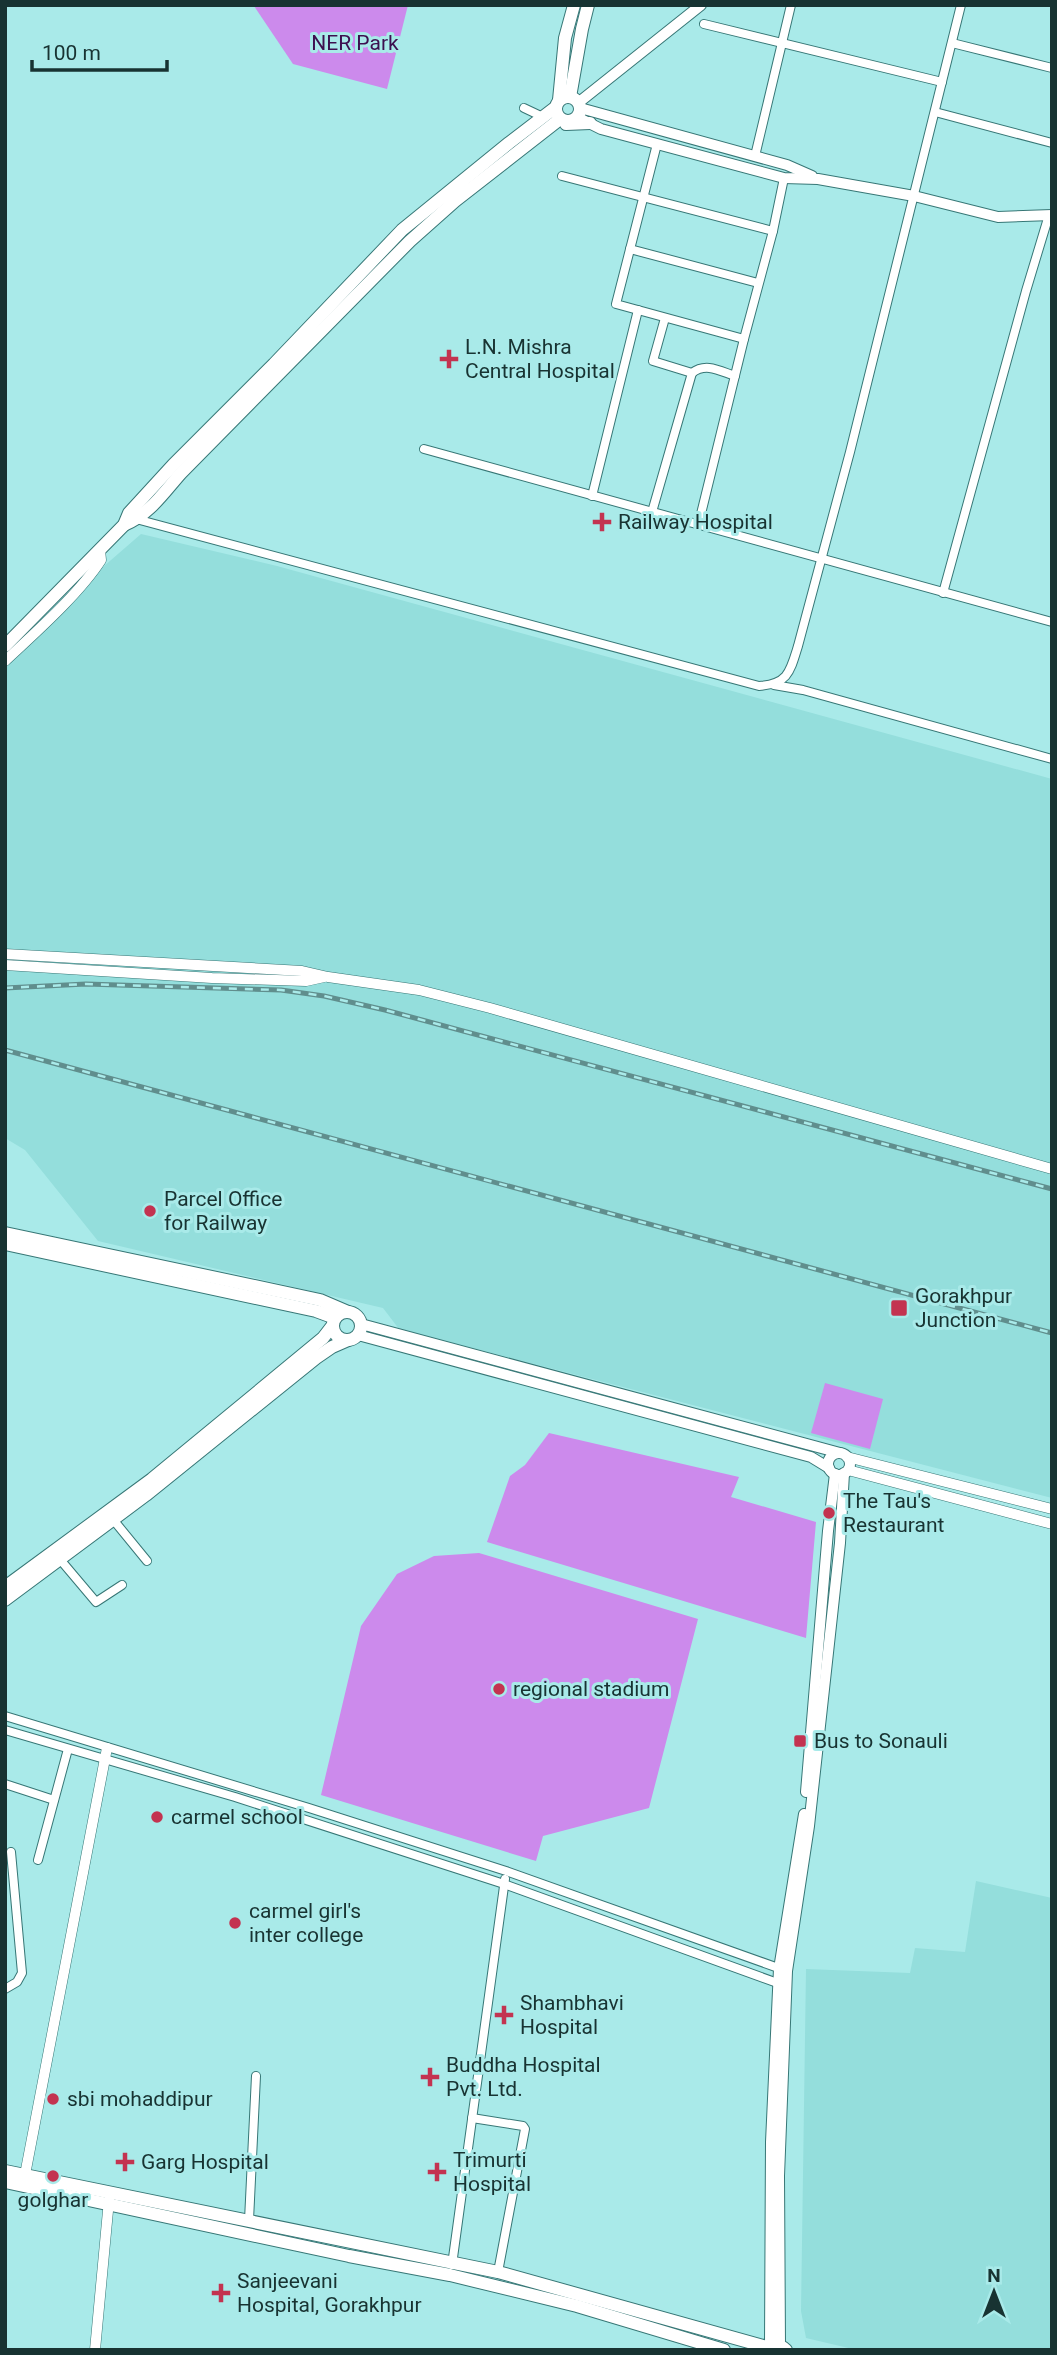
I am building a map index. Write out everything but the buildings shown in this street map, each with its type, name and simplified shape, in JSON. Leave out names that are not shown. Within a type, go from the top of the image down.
[{"type":"main road","points":[[562,111],[560,78],[565,38],[574,5]]},
{"type":"main road","points":[[562,111],[588,5]]},
{"type":"main road","points":[[5,646],[130,519],[402,230],[595,89],[701,5]]},
{"type":"main road","points":[[595,89],[594,106],[599,113]]},
{"type":"main road","points":[[562,111],[599,113],[788,165],[818,179]]},
{"type":"main road","points":[[562,111],[601,129],[784,178],[818,179],[914,197],[998,217],[1050,215]]},
{"type":"main road","points":[[562,111],[590,124]]},
{"type":"main road","points":[[5,1233],[320,1300],[355,1314],[355,1333]]},
{"type":"main road","points":[[5,1244],[316,1311],[334,1322]]},
{"type":"main road","points":[[110,1516],[323,1338],[334,1322],[348,1312]]},
{"type":"main road","points":[[334,1322],[334,1333],[340,1338],[355,1333],[844,1455],[849,1462],[839,1471]]},
{"type":"main road","points":[[5,1600],[57,1556],[316,1358],[355,1333],[811,1457],[839,1471]]},
{"type":"main road","points":[[5,2182],[24,2181],[110,2199],[349,2256],[498,2272],[778,2348],[771,2142],[783,1970],[811,1814],[840,1543],[839,1471],[829,1459],[832,1456],[844,1455]]},
{"type":"main road","points":[[5,1587],[57,1556]]},
{"type":"main road","points":[[5,2171],[24,2181]]},
{"type":"main road","points":[[110,2199],[249,2220],[350,2243],[451,2268],[724,2350]]},
{"type":"street","points":[[755,156],[791,5]]},
{"type":"street","points":[[773,685],[790,671],[849,452],[961,5]]},
{"type":"street","points":[[704,24],[942,82]]},
{"type":"street","points":[[952,43],[1052,68]]},
{"type":"street","points":[[524,108],[562,111]]},
{"type":"street","points":[[935,112],[1052,143]]},
{"type":"street","points":[[657,144],[616,304],[744,339]]},
{"type":"street","points":[[562,176],[773,231]]},
{"type":"street","points":[[698,526],[784,178]]},
{"type":"street","points":[[943,593],[1022,304],[1050,215]]},
{"type":"street","points":[[630,249],[758,283]]},
{"type":"street","points":[[592,496],[638,310]]},
{"type":"street","points":[[665,318],[653,361],[692,373]]},
{"type":"street","points":[[652,512],[692,373],[696,369],[707,367],[735,376]]},
{"type":"street","points":[[424,449],[1052,622]]},
{"type":"street","points":[[130,519],[758,686],[773,685],[803,690],[1052,759]]},
{"type":"street","points":[[5,661],[92,573],[101,560],[100,550]]},
{"type":"street","points":[[5,954],[302,971],[419,990],[1052,1169]]},
{"type":"street","points":[[5,965],[292,981],[328,976]]},
{"type":"street","points":[[844,1455],[1052,1509]]},
{"type":"street","points":[[839,1471],[1052,1524]]},
{"type":"street","points":[[110,1516],[147,1561]]},
{"type":"street","points":[[57,1556],[96,1602],[121,1585]]},
{"type":"street","points":[[5,1716],[506,1871],[783,1970]]},
{"type":"street","points":[[5,1730],[235,1797],[432,1860],[782,1985]]},
{"type":"street","points":[[24,2181],[107,1748]]},
{"type":"street","points":[[38,1860],[68,1749]]},
{"type":"street","points":[[5,1784],[54,1800]]},
{"type":"street","points":[[432,1860],[435,1849]]},
{"type":"street","points":[[5,1989],[17,1982],[22,1973],[11,1852]]},
{"type":"street","points":[[451,2268],[506,1871]]},
{"type":"street","points":[[249,2220],[256,2077]]},
{"type":"street","points":[[472,2118],[523,2126],[525,2129],[498,2272]]},
{"type":"street","points":[[95,2350],[110,2199]]},
{"type":"shaded area","points":[[141,534],[277,566],[1052,779],[1052,1498],[399,1329],[383,1308],[98,1241],[25,1150],[5,1138],[5,652]]},
{"type":"shaded area","points":[[976,1881],[1052,1898],[1052,2350],[857,2350],[806,2338],[801,2311],[806,1969],[910,1973],[915,1948],[965,1952]]},
{"type":"green space","name":"NER Park","points":[[408,5],[387,89],[293,64],[254,6]]},
{"type":"green space","points":[[825,1383],[883,1399],[870,1449],[811,1433]]},
{"type":"green space","points":[[549,1433],[739,1477],[731,1497],[816,1522],[806,1638],[487,1542],[510,1476],[525,1465]]},
{"type":"green space","points":[[479,1553],[698,1619],[649,1808],[543,1836],[536,1861],[321,1795],[361,1626],[397,1574],[434,1556]]},
{"type":"railway","points":[[5,988],[86,984],[281,990],[324,996],[1052,1189]]},
{"type":"railway","points":[[5,1050],[1052,1333]]},
{"type":"place","name":"L.N. Mishra Central Hospital","points":[[449,359]]},
{"type":"place","name":"Railway Hospital","points":[[602,522]]},
{"type":"place","name":"Parcel Office for Railway","points":[[150,1211]]},
{"type":"place","name":"Gorakhpur Junction","points":[[899,1308]]},
{"type":"place","name":"The Tau's Restaurant","points":[[829,1513]]},
{"type":"place","name":"regional stadium","points":[[499,1689]]},
{"type":"place","name":"Bus to Sonauli","points":[[800,1741]]},
{"type":"place","name":"carmel school","points":[[157,1817]]},
{"type":"place","name":"carmel girl's inter college","points":[[235,1923]]},
{"type":"place","name":"Shambhavi Hospital","points":[[504,2015]]},
{"type":"place","name":"Buddha Hospital Pvt. Ltd.","points":[[430,2077]]},
{"type":"place","name":"sbi mohaddipur","points":[[53,2099]]},
{"type":"place","name":"Garg Hospital","points":[[125,2162]]},
{"type":"place","name":"Trimurti Hospital","points":[[437,2172]]},
{"type":"place","name":"golghar","points":[[53,2176]]},
{"type":"place","name":"Sanjeevani Hospital, Gorakhpur","points":[[221,2293]]}]
